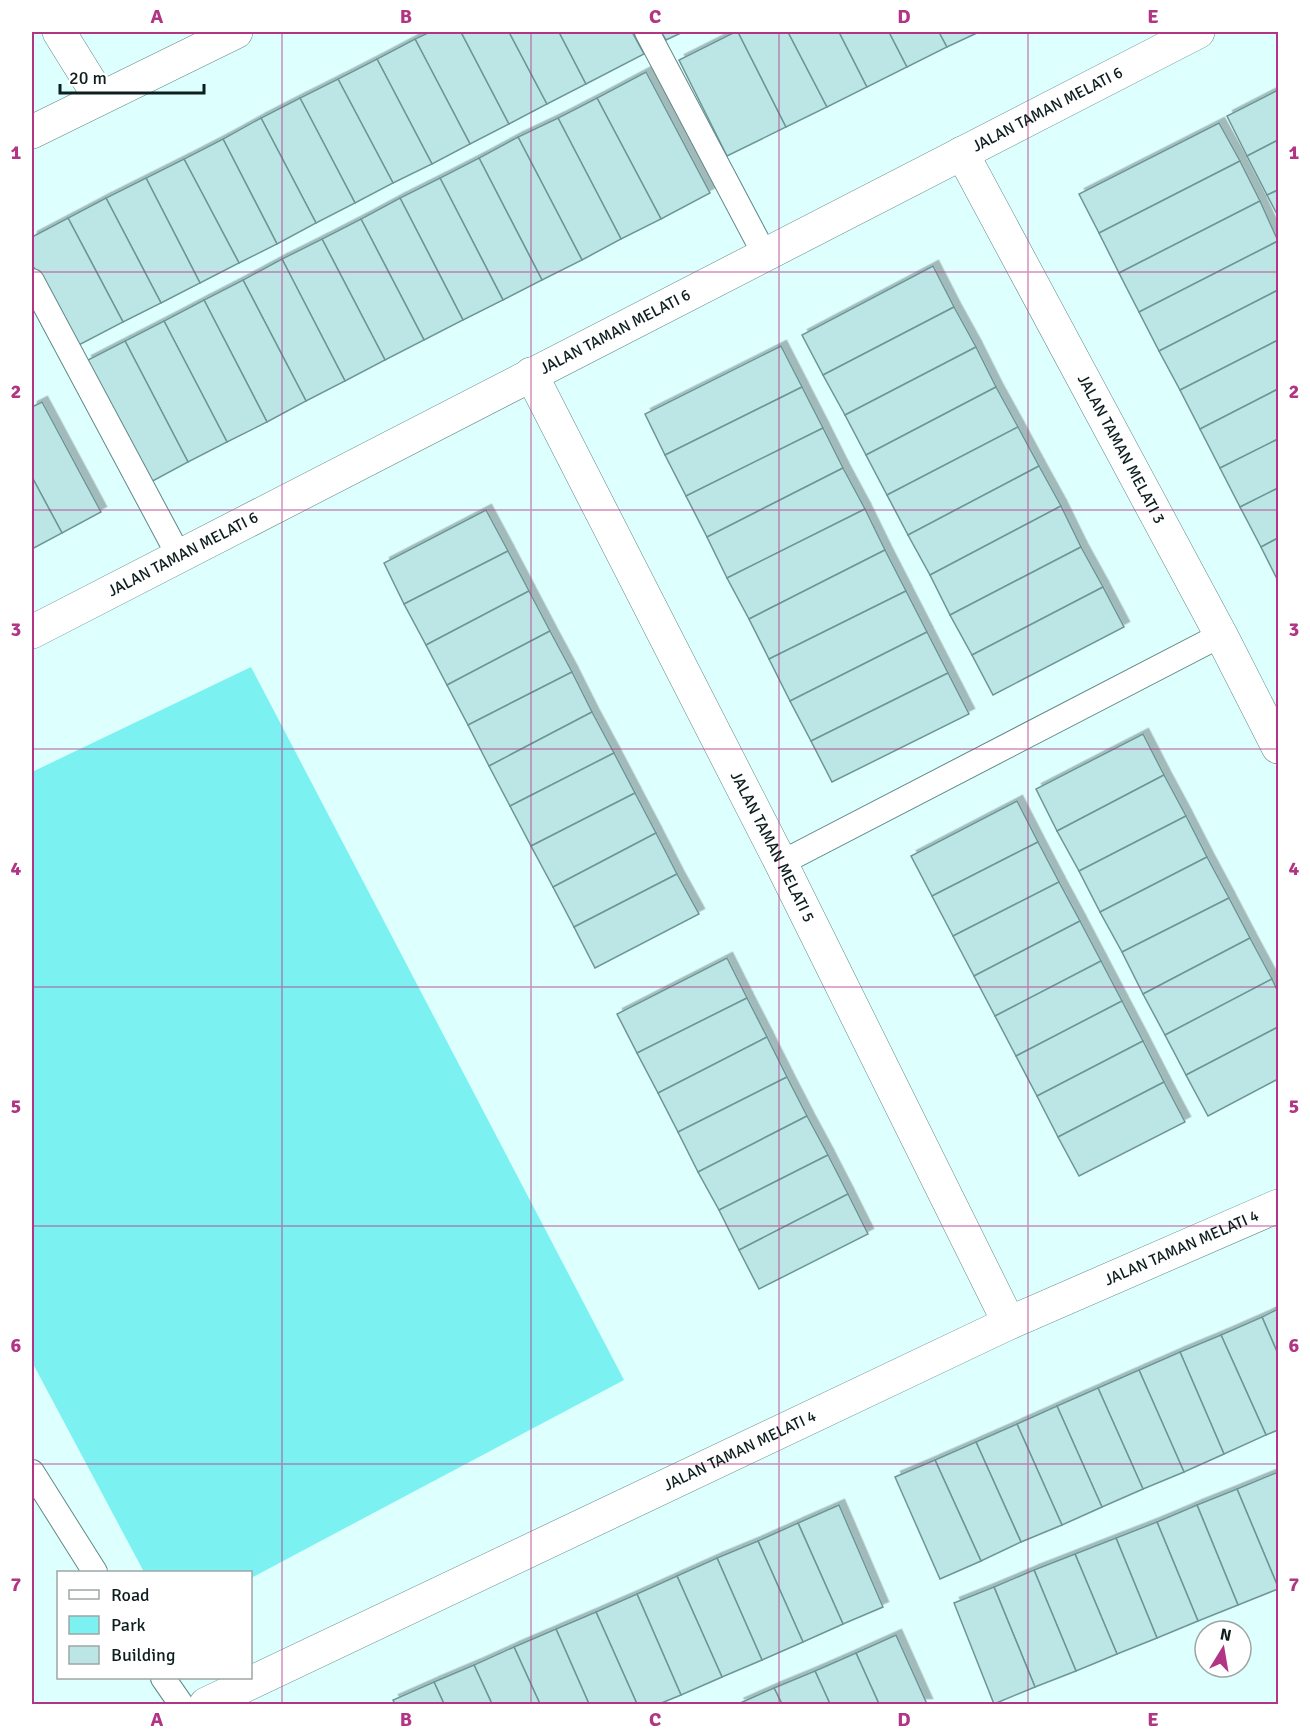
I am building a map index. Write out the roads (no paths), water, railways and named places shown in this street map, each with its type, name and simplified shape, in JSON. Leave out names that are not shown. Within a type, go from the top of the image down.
[{"type":"street","points":[[59,32],[100,98]]},
{"type":"street","points":[[32,132],[236,32]]},
{"type":"street","name":"JALAN TAMAN MELATI 6","points":[[32,632],[1198,32]]},
{"type":"street","name":"JALAN TAMAN MELATI 3","points":[[962,153],[1221,635],[1278,747]]},
{"type":"street","name":"JALAN TAMAN MELATI 5","points":[[531,374],[781,862],[1009,1323]]},
{"type":"street","name":"JALAN TAMAN MELATI 4","points":[[206,1704],[1009,1323],[1278,1206]]},
{"type":"lane","points":[[647,32],[765,255]]},
{"type":"lane","points":[[32,282],[179,556]]},
{"type":"lane","points":[[781,862],[1221,635]]},
{"type":"lane","points":[[35,1486],[94,1571]]},
{"type":"lane","points":[[165,1679],[181,1704]]}]
